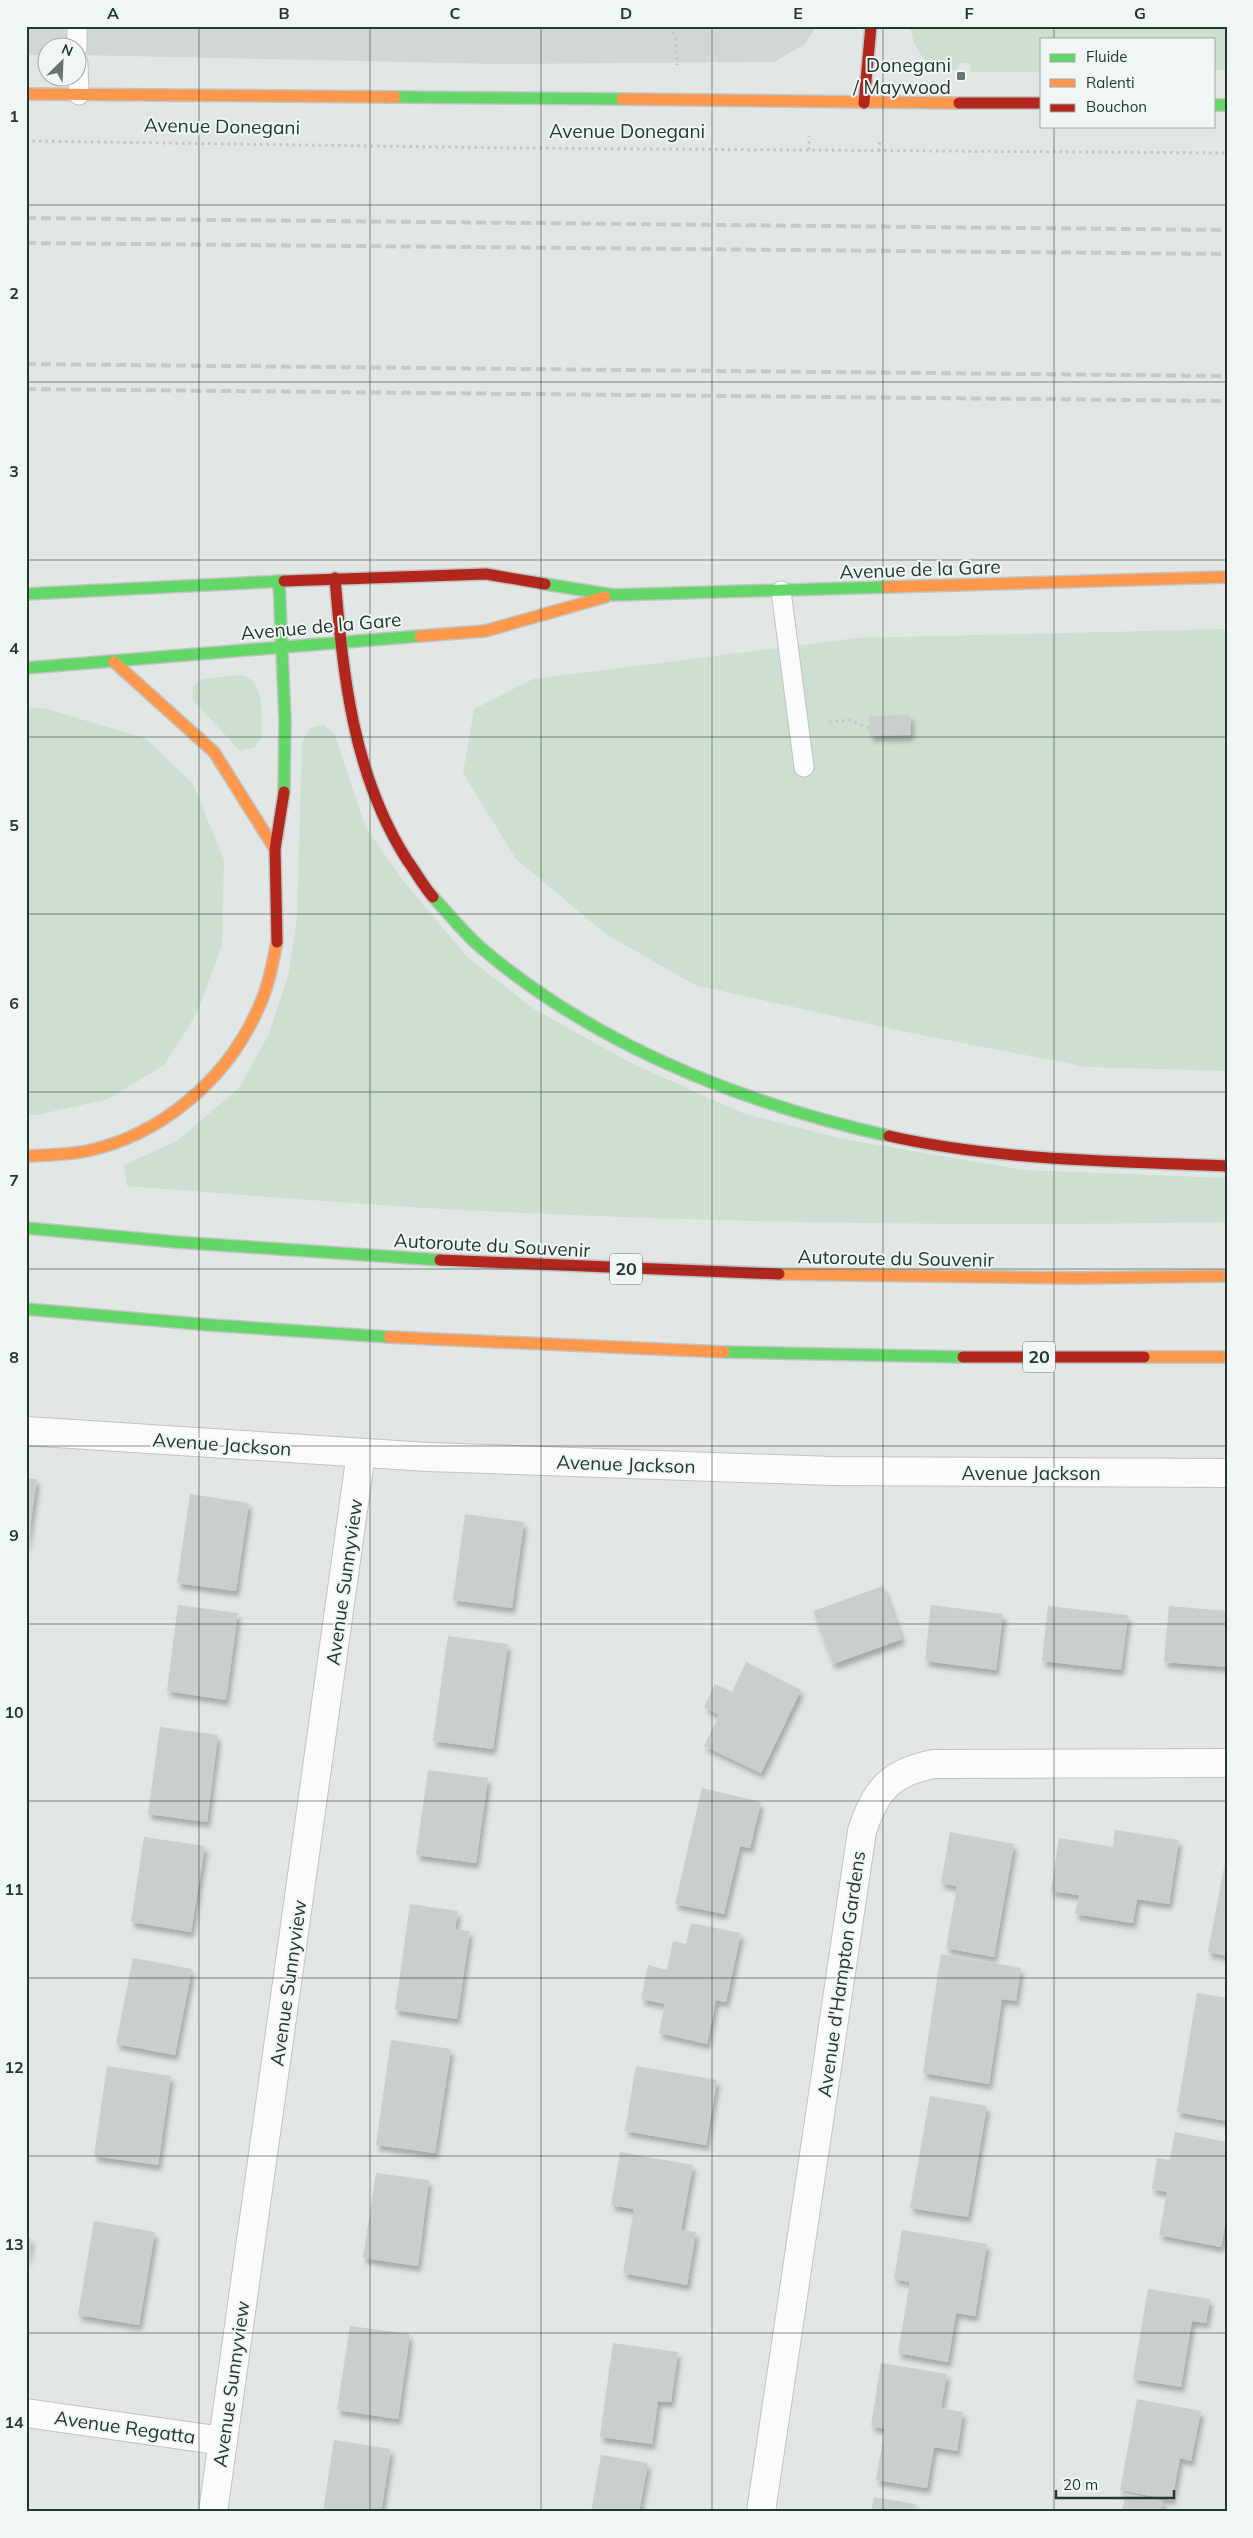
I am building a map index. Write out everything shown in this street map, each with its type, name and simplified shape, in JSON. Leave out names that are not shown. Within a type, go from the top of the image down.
[{"type":"main road","points":[[864,103],[871,26]]},
{"type":"main road","name":"Avenue Donegani","points":[[26,94],[864,103],[1040,103]]},
{"type":"main road","name":"Avenue de la Gare","points":[[26,594],[335,578],[486,574],[614,595],[1227,577]]},
{"type":"main road","points":[[335,578],[340,642],[348,688],[363,759],[386,824],[409,865],[432,897],[461,928],[530,986],[580,1019],[636,1048],[710,1081],[755,1098],[853,1128],[900,1138],[998,1152],[1227,1166]]},
{"type":"main road","points":[[26,1156],[92,1149],[136,1134],[178,1109],[222,1068],[244,1038],[252,1022],[266,989],[277,939],[275,849],[283,806],[283,647],[279,581]]},
{"type":"main road","name":"Avenue de la Gare","points":[[26,668],[485,631],[614,595]]},
{"type":"main road","points":[[114,662],[214,752],[275,849]]},
{"type":"main road","name":"Autoroute du Souvenir","points":[[26,1228],[166,1242],[372,1257],[689,1272],[1007,1278],[1227,1276]]},
{"type":"main road","name":"20","points":[[26,1309],[237,1327],[577,1346],[808,1355],[1227,1357]]},
{"type":"street","name":"Avenue Jackson","points":[[26,1431],[361,1453],[832,1472],[1227,1472]]},
{"type":"street","name":"Avenue Sunnyview","points":[[213,2512],[361,1453]]},
{"type":"street","name":"Avenue d'Hampton Gardens","points":[[761,2512],[862,1831],[868,1812],[879,1793],[892,1778],[912,1768],[934,1764],[1227,1763]]},
{"type":"street","name":"Avenue Regatta","points":[[26,2413],[224,2441]]},
{"type":"lane","points":[[79,88],[79,95]]},
{"type":"lane","points":[[781,591],[804,767]]},
{"type":"path","points":[[670,26],[676,40],[677,73]]},
{"type":"path","name":"Avenue Donegani","points":[[26,141],[513,148],[1227,153]]},
{"type":"path","points":[[798,725],[849,720],[869,728]]},
{"type":"shaded area","points":[[26,26],[816,26],[805,44],[774,62],[496,64],[88,55],[88,38],[38,38],[38,55],[26,55]]},
{"type":"green space","points":[[910,26],[1227,26],[1227,70],[1216,70],[1216,38],[1040,38],[1040,72],[971,72],[970,63],[959,63],[957,70],[947,70],[938,68],[924,59],[912,35]]},
{"type":"green space","points":[[1227,629],[1227,1071],[1087,1067],[901,1031],[695,985],[606,934],[516,859],[463,773],[474,709],[533,679],[857,638]]},
{"type":"green space","points":[[241,675],[255,684],[259,692],[262,737],[255,747],[240,751],[193,700],[193,685],[202,679]]},
{"type":"green space","points":[[43,708],[145,738],[193,784],[224,860],[222,945],[197,1013],[164,1065],[108,1099],[37,1115],[26,1115],[26,709]]},
{"type":"green space","points":[[324,725],[335,735],[365,826],[402,879],[467,957],[534,1009],[631,1063],[745,1114],[843,1139],[1024,1170],[1227,1178],[1227,1222],[920,1224],[613,1217],[408,1207],[127,1186],[124,1165],[177,1141],[239,1088],[269,1034],[288,976],[297,919],[302,742],[311,728]]},
{"type":"building","points":[[910,715],[911,735],[870,736],[869,716]]},
{"type":"building","points":[[26,1478],[37,1479],[27,1547],[26,1547]]},
{"type":"building","points":[[190,1494],[249,1503],[236,1591],[177,1583]]},
{"type":"building","points":[[465,1514],[524,1522],[512,1608],[453,1600]]},
{"type":"building","points":[[883,1586],[902,1639],[833,1664],[813,1611]]},
{"type":"building","points":[[178,1605],[238,1613],[226,1700],[167,1691]]},
{"type":"building","points":[[931,1605],[1003,1614],[996,1670],[925,1661]]},
{"type":"building","points":[[1048,1606],[1128,1615],[1121,1670],[1042,1661]]},
{"type":"building","points":[[1169,1606],[1227,1611],[1227,1667],[1164,1662]]},
{"type":"building","points":[[448,1636],[508,1644],[493,1749],[433,1741]]},
{"type":"building","points":[[746,1662],[801,1690],[761,1773],[704,1746],[719,1715],[704,1707],[715,1684],[732,1692]]},
{"type":"building","points":[[160,1727],[218,1735],[207,1822],[148,1814]]},
{"type":"building","points":[[428,1770],[488,1778],[476,1863],[416,1855]]},
{"type":"building","points":[[702,1788],[761,1802],[750,1848],[740,1846],[724,1914],[675,1904]]},
{"type":"building","points":[[1115,1830],[1179,1840],[1169,1904],[1137,1899],[1133,1923],[1075,1914],[1079,1895],[1051,1891],[1059,1838],[1113,1847]]},
{"type":"building","points":[[950,1832],[1014,1844],[994,1957],[946,1948],[957,1886],[941,1883]]},
{"type":"building","points":[[144,1837],[205,1846],[191,1932],[131,1922]]},
{"type":"building","points":[[1227,1858],[1227,1956],[1208,1952]]},
{"type":"building","points":[[410,1904],[458,1911],[455,1929],[470,1931],[457,2019],[395,2010]]},
{"type":"building","points":[[691,1923],[741,1933],[726,2002],[716,2000],[707,2044],[659,2033],[665,2004],[641,1999],[648,1965],[667,1970],[673,1941],[686,1944]]},
{"type":"building","points":[[941,1954],[1021,1968],[1016,2001],[1002,1999],[989,2084],[923,2073]]},
{"type":"building","points":[[133,1958],[192,1969],[175,2055],[116,2044]]},
{"type":"building","points":[[1197,1993],[1227,1998],[1227,2121],[1177,2112]]},
{"type":"building","points":[[391,2040],[451,2049],[435,2153],[376,2145]]},
{"type":"building","points":[[107,2066],[171,2076],[158,2165],[94,2156]]},
{"type":"building","points":[[636,2066],[717,2080],[706,2145],[625,2131]]},
{"type":"building","points":[[930,2096],[987,2106],[968,2217],[910,2208]]},
{"type":"building","points":[[1175,2132],[1227,2142],[1227,2213],[1221,2247],[1159,2235],[1167,2192],[1152,2189],[1157,2158],[1170,2160]]},
{"type":"building","points":[[620,2152],[693,2165],[681,2230],[696,2232],[687,2285],[623,2273],[634,2209],[611,2205]]},
{"type":"building","points":[[376,2173],[429,2180],[418,2266],[363,2258]]},
{"type":"building","points":[[94,2221],[155,2232],[139,2325],[78,2315]]},
{"type":"building","points":[[902,2230],[987,2244],[975,2316],[956,2313],[948,2362],[898,2353],[910,2282],[894,2279]]},
{"type":"building","points":[[26,2237],[31,2238],[27,2261],[26,2261]]},
{"type":"building","points":[[1148,2289],[1210,2299],[1206,2323],[1192,2321],[1181,2387],[1133,2379]]},
{"type":"building","points":[[350,2326],[410,2334],[398,2419],[337,2410]]},
{"type":"building","points":[[613,2343],[678,2352],[671,2402],[658,2401],[652,2444],[600,2437]]},
{"type":"building","points":[[881,2363],[947,2374],[941,2408],[963,2412],[957,2451],[934,2447],[927,2488],[876,2480],[885,2429],[871,2426]]},
{"type":"building","points":[[1137,2399],[1201,2411],[1191,2461],[1180,2458],[1172,2500],[1120,2490]]},
{"type":"building","points":[[334,2440],[391,2449],[381,2512],[323,2512]]},
{"type":"building","points":[[601,2455],[648,2463],[639,2512],[591,2512]]},
{"type":"building","points":[[1126,2493],[1163,2501],[1161,2512],[1122,2512]]},
{"type":"building","points":[[874,2497],[916,2504],[915,2512],[871,2512]]},
{"type":"railway","points":[[26,218],[1227,230]]},
{"type":"railway","points":[[26,243],[1227,254]]},
{"type":"railway","points":[[26,364],[1227,376]]},
{"type":"railway","points":[[26,389],[1227,401]]},
{"type":"traffic: fast","points":[[395,97],[622,99]]},
{"type":"traffic: fast","points":[[1216,105],[1227,105]]},
{"type":"traffic: fast","points":[[279,581],[285,720],[284,792]]},
{"type":"traffic: fast","points":[[26,594],[284,581]]},
{"type":"traffic: fast","points":[[545,584],[613,595],[887,587]]},
{"type":"traffic: fast","points":[[26,668],[420,636]]},
{"type":"traffic: fast","points":[[433,897],[480,947],[525,982],[572,1014],[622,1042],[726,1088],[779,1106],[889,1136]]},
{"type":"traffic: fast","points":[[26,1228],[176,1242],[440,1260]]},
{"type":"traffic: fast","points":[[26,1309],[210,1325],[389,1337]]},
{"type":"traffic: fast","points":[[724,1352],[963,1357]]},
{"type":"traffic: slow","points":[[26,94],[395,97]]},
{"type":"traffic: slow","points":[[622,99],[959,103]]},
{"type":"traffic: slow","points":[[887,587],[1227,577]]},
{"type":"traffic: slow","points":[[420,636],[485,631],[605,597]]},
{"type":"traffic: slow","points":[[114,662],[214,752],[275,849]]},
{"type":"traffic: slow","points":[[26,1156],[87,1151],[114,1143],[140,1132],[165,1118],[188,1101],[228,1060],[244,1036],[264,994],[277,942]]},
{"type":"traffic: slow","points":[[779,1274],[1077,1278],[1227,1276]]},
{"type":"traffic: slow","points":[[389,1337],[724,1352]]},
{"type":"traffic: slow","points":[[1144,1357],[1227,1357]]},
{"type":"traffic: jam","points":[[864,103],[871,26]]},
{"type":"traffic: jam","points":[[959,103],[1040,103]]},
{"type":"traffic: jam","points":[[284,581],[486,574],[545,584]]},
{"type":"traffic: jam","points":[[335,578],[347,688],[363,759],[374,794],[389,827],[407,860],[433,897]]},
{"type":"traffic: jam","points":[[277,942],[275,849],[284,792]]},
{"type":"traffic: jam","points":[[889,1136],[972,1151],[1015,1155],[1100,1161],[1227,1166]]},
{"type":"traffic: jam","points":[[440,1260],[779,1274]]},
{"type":"traffic: jam","points":[[963,1357],[1144,1357]]},
{"type":"place","name":"Donegani / Maywood","points":[[961,76]]}]
